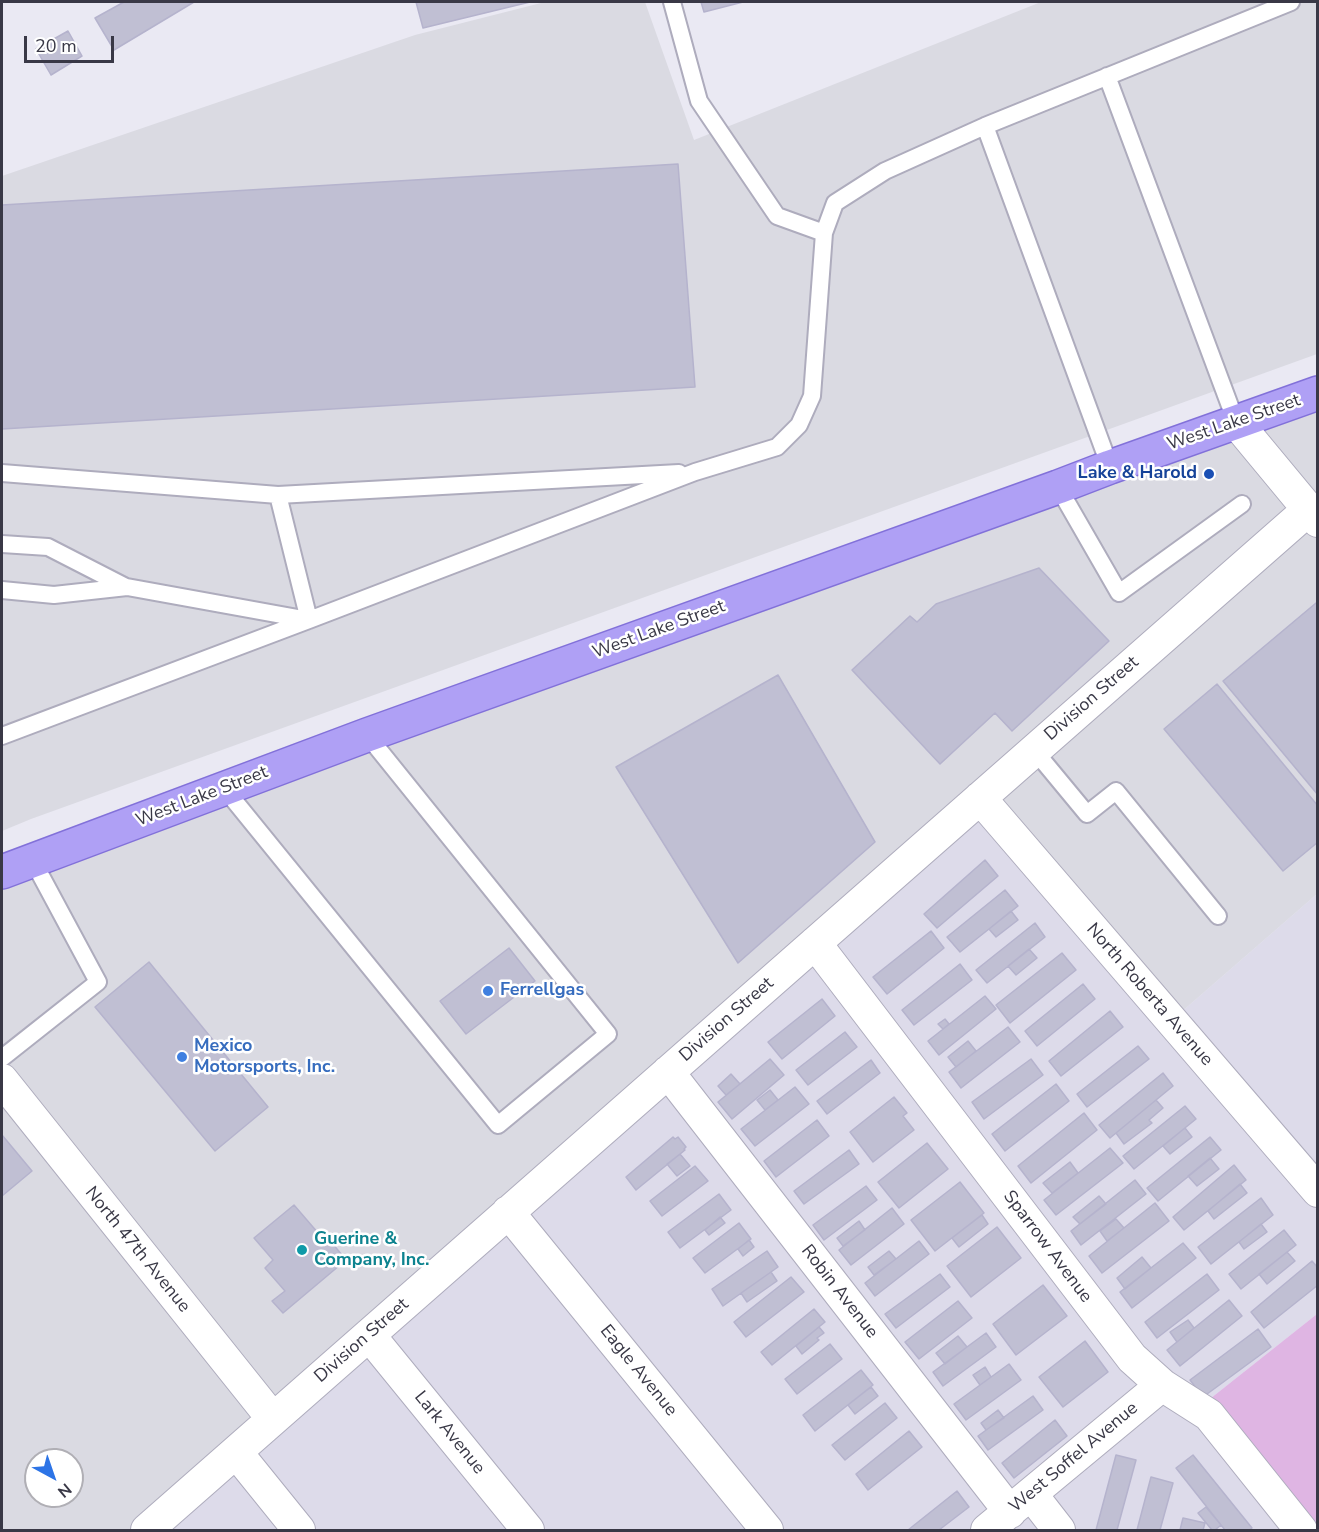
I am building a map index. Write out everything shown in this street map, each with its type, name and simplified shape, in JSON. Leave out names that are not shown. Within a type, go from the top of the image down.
[{"type":"main road","name":"West Lake Street","points":[[2,873],[367,735],[1317,393]]},
{"type":"street","points":[[1236,422],[1313,516]]},
{"type":"street","name":"Division Street","points":[[147,1530],[1034,750],[1313,516]]},
{"type":"street","name":"North Roberta Avenue","points":[[980,798],[1317,1191]]},
{"type":"street","name":"Sparrow Avenue","points":[[815,943],[1132,1358],[1162,1385],[1209,1415],[1301,1530]]},
{"type":"street","name":"Robin Avenue","points":[[668,1072],[1009,1512],[1059,1530]]},
{"type":"street","name":"North 47th Avenue","points":[[2,1080],[273,1419]]},
{"type":"street","name":"Eagle Avenue","points":[[508,1212],[767,1530]]},
{"type":"street","name":"Lark Avenue","points":[[369,1335],[528,1530]]},
{"type":"street","name":"West Soffel Avenue","points":[[1009,1512],[1162,1385]]},
{"type":"street","points":[[236,1452],[299,1530]]},
{"type":"lane","points":[[672,2],[699,101],[777,216],[824,233]]},
{"type":"lane","points":[[2,736],[695,472],[777,447],[799,425],[812,396],[824,233],[836,203],[885,171],[985,126],[1291,2]]},
{"type":"lane","points":[[1107,76],[1236,422]]},
{"type":"lane","points":[[985,126],[1110,466]]},
{"type":"lane","points":[[2,473],[278,495],[695,472]]},
{"type":"lane","points":[[1058,487],[1119,592],[1242,504]]},
{"type":"lane","points":[[278,495],[309,620]]},
{"type":"lane","points":[[2,544],[48,547],[127,587]]},
{"type":"lane","points":[[2,590],[54,595],[127,587],[309,620]]},
{"type":"lane","points":[[224,788],[498,1125],[608,1034],[367,735]]},
{"type":"lane","points":[[1034,750],[1087,814],[1116,790],[1218,916]]},
{"type":"lane","points":[[2,1058],[98,982],[33,861]]},
{"type":"shaded area","points":[[545,2],[645,2],[694,140],[1041,2],[1317,2],[1317,354],[2,831],[2,176],[415,35]]},
{"type":"shaded area","points":[[1317,393],[1317,894],[1171,1021],[980,798],[147,1530],[2,1530],[2,872]]},
{"type":"shaded area","points":[[980,807],[1317,1210],[1317,1314],[1206,1402],[1310,1530],[165,1530]]},
{"type":"shaded area","points":[[1317,894],[1317,1191],[1171,1021]]},
{"type":"shaded area","points":[[1317,1314],[1317,1530],[1310,1530],[1206,1402]]},
{"type":"building","points":[[124,2],[194,2],[114,50],[95,18]]},
{"type":"building","points":[[416,2],[530,2],[423,28]]},
{"type":"building","points":[[701,2],[743,2],[704,12]]},
{"type":"building","points":[[68,31],[82,56],[51,75],[36,49]]},
{"type":"building","points":[[678,164],[695,387],[2,429],[2,205]]},
{"type":"building","points":[[1039,568],[1109,641],[1012,731],[995,713],[940,764],[852,670],[910,616],[917,622],[936,604]]},
{"type":"building","points":[[1316,603],[1318,605],[1318,795],[1223,681]]},
{"type":"building","points":[[778,675],[875,842],[738,963],[616,767]]},
{"type":"building","points":[[1217,684],[1318,806],[1318,842],[1283,871],[1164,729]]},
{"type":"building","points":[[985,860],[998,876],[937,928],[924,914]]},
{"type":"building","points":[[1005,890],[1018,906],[960,952],[947,937]]},
{"type":"building","points":[[1011,911],[1018,920],[996,937],[989,929]]},
{"type":"building","points":[[1035,923],[1045,937],[987,983],[976,970]]},
{"type":"building","points":[[931,931],[944,948],[887,994],[873,977]]},
{"type":"building","name":"Ferrellgas","points":[[509,948],[535,981],[466,1034],[440,1001]]},
{"type":"building","points":[[1029,949],[1037,958],[1016,975],[1008,966]]},
{"type":"building","points":[[1062,953],[1076,970],[1010,1023],[996,1005]]},
{"type":"building","name":"Mexico Motorsports, Inc.","points":[[149,962],[268,1107],[215,1151],[95,1007]]},
{"type":"building","points":[[960,964],[972,980],[914,1025],[902,1010]]},
{"type":"building","points":[[1083,984],[1095,999],[1037,1046],[1025,1031]]},
{"type":"building","points":[[985,996],[996,1009],[939,1055],[928,1041]]},
{"type":"building","points":[[822,999],[835,1016],[782,1059],[768,1042]]},
{"type":"building","points":[[1110,1011],[1123,1027],[1061,1076],[1049,1061]]},
{"type":"building","points":[[945,1019],[949,1024],[943,1029],[938,1024]]},
{"type":"building","points":[[1008,1027],[1020,1042],[961,1088],[949,1072]]},
{"type":"building","points":[[845,1032],[857,1047],[808,1085],[796,1070]]},
{"type":"building","points":[[968,1041],[976,1051],[956,1067],[948,1057]]},
{"type":"building","points":[[1138,1046],[1149,1059],[1087,1107],[1077,1094]]},
{"type":"building","points":[[770,1059],[784,1075],[732,1119],[718,1102]]},
{"type":"building","points":[[1031,1059],[1043,1075],[984,1119],[972,1102]]},
{"type":"building","points":[[871,1060],[880,1073],[827,1114],[817,1101]]},
{"type":"building","points":[[1163,1073],[1173,1086],[1110,1138],[1099,1125]]},
{"type":"building","points":[[731,1074],[740,1084],[726,1095],[718,1086]]},
{"type":"building","points":[[1056,1084],[1069,1101],[1005,1151],[992,1134]]},
{"type":"building","points":[[795,1087],[809,1104],[755,1146],[741,1129]]},
{"type":"building","points":[[770,1090],[778,1100],[765,1110],[757,1100]]},
{"type":"building","points":[[894,1097],[907,1113],[903,1116],[914,1130],[873,1162],[850,1132]]},
{"type":"building","points":[[1156,1100],[1163,1108],[1149,1120],[1152,1123],[1124,1144],[1116,1133]]},
{"type":"building","points":[[1185,1106],[1196,1119],[1134,1169],[1123,1156]]},
{"type":"building","points":[[1084,1113],[1097,1130],[1031,1183],[1018,1166]]},
{"type":"building","points":[[817,1120],[829,1136],[776,1177],[764,1161]]},
{"type":"building","points":[[1185,1128],[1192,1137],[1170,1154],[1163,1146]]},
{"type":"building","points":[[2,1135],[32,1171],[2,1196]]},
{"type":"building","points":[[673,1137],[675,1139],[678,1137],[686,1147],[685,1150],[636,1190],[626,1177]]},
{"type":"building","points":[[1210,1137],[1221,1150],[1158,1201],[1147,1188]]},
{"type":"building","points":[[927,1143],[948,1169],[899,1208],[878,1182]]},
{"type":"building","points":[[1110,1148],[1123,1163],[1056,1215],[1044,1200]]},
{"type":"building","points":[[849,1150],[859,1164],[804,1204],[794,1191]]},
{"type":"building","points":[[680,1154],[690,1166],[677,1176],[667,1164]]},
{"type":"building","points":[[1210,1158],[1219,1169],[1197,1186],[1188,1176]]},
{"type":"building","points":[[1070,1162],[1078,1173],[1052,1193],[1043,1183]]},
{"type":"building","points":[[1234,1165],[1246,1180],[1184,1230],[1173,1217]]},
{"type":"building","points":[[695,1166],[708,1181],[662,1216],[650,1201]]},
{"type":"building","points":[[1135,1180],[1146,1194],[1081,1245],[1071,1231]]},
{"type":"building","points":[[960,1182],[984,1213],[935,1251],[911,1220]]},
{"type":"building","points":[[1240,1184],[1247,1193],[1214,1219],[1208,1211]]},
{"type":"building","points":[[866,1186],[877,1200],[824,1240],[813,1225]]},
{"type":"building","points":[[719,1194],[731,1210],[680,1248],[668,1232]]},
{"type":"building","points":[[1099,1196],[1106,1204],[1080,1224],[1073,1217]]},
{"type":"building","points":[[1261,1198],[1273,1215],[1211,1264],[1198,1247]]},
{"type":"building","points":[[1155,1203],[1169,1221],[1102,1273],[1089,1256]]},
{"type":"building","name":"Guerine & Company, Inc.","points":[[294,1205],[325,1241],[328,1238],[346,1260],[283,1313],[272,1301],[285,1291],[265,1268],[273,1260],[254,1238]]},
{"type":"building","points":[[892,1208],[904,1224],[851,1265],[839,1250]]},
{"type":"building","points":[[982,1215],[988,1224],[959,1247],[952,1238]]},
{"type":"building","points":[[720,1217],[725,1223],[709,1235],[705,1230]]},
{"type":"building","points":[[1116,1219],[1124,1228],[1107,1241],[1100,1231]]},
{"type":"building","points":[[859,1221],[865,1230],[843,1246],[837,1238]]},
{"type":"building","points":[[739,1223],[751,1239],[705,1273],[693,1258]]},
{"type":"building","points":[[1261,1224],[1267,1232],[1244,1249],[1239,1242]]},
{"type":"building","points":[[997,1227],[1021,1258],[971,1297],[947,1266]]},
{"type":"building","points":[[1284,1230],[1296,1245],[1241,1289],[1229,1274]]},
{"type":"building","points":[[749,1240],[754,1247],[743,1256],[738,1249]]},
{"type":"building","points":[[919,1241],[929,1254],[875,1296],[865,1283]]},
{"type":"building","points":[[1183,1243],[1196,1258],[1132,1308],[1120,1292]]},
{"type":"building","points":[[767,1251],[778,1267],[723,1306],[712,1289]]},
{"type":"building","points":[[889,1251],[896,1259],[874,1275],[868,1267]]},
{"type":"building","points":[[1287,1252],[1295,1261],[1267,1284],[1259,1274]]},
{"type":"building","points":[[1142,1257],[1151,1268],[1125,1289],[1117,1278]]},
{"type":"building","points":[[1312,1261],[1318,1268],[1318,1285],[1264,1328],[1251,1312]]},
{"type":"building","points":[[771,1272],[777,1281],[747,1302],[741,1293]]},
{"type":"building","points":[[940,1274],[950,1287],[896,1328],[885,1314]]},
{"type":"building","points":[[1207,1274],[1219,1290],[1157,1338],[1145,1322]]},
{"type":"building","points":[[791,1277],[804,1292],[746,1337],[734,1322]]},
{"type":"building","points":[[1043,1285],[1067,1316],[1016,1355],[993,1324]]},
{"type":"building","points":[[1229,1300],[1242,1316],[1180,1366],[1167,1350]]},
{"type":"building","points":[[958,1301],[972,1318],[919,1359],[905,1342]]},
{"type":"building","points":[[814,1309],[825,1322],[772,1365],[761,1352]]},
{"type":"building","points":[[1188,1320],[1194,1328],[1177,1342],[1170,1332]]},
{"type":"building","points":[[819,1327],[824,1333],[802,1354],[796,1346]]},
{"type":"building","points":[[1258,1329],[1271,1347],[1203,1397],[1190,1380]]},
{"type":"building","points":[[986,1333],[996,1347],[943,1386],[933,1372]]},
{"type":"building","points":[[958,1336],[967,1347],[945,1364],[936,1353]]},
{"type":"building","points":[[1085,1341],[1108,1372],[1063,1407],[1039,1377]]},
{"type":"building","points":[[830,1344],[842,1359],[797,1394],[785,1379]]},
{"type":"building","points":[[1009,1364],[1021,1380],[966,1420],[954,1404]]},
{"type":"building","points":[[985,1367],[991,1377],[980,1385],[973,1375]]},
{"type":"building","points":[[861,1370],[873,1385],[815,1431],[803,1415]]},
{"type":"building","points":[[871,1387],[878,1396],[855,1414],[848,1405]]},
{"type":"building","points":[[1033,1396],[1043,1410],[988,1450],[978,1436]]},
{"type":"building","points":[[885,1403],[897,1418],[845,1460],[832,1445]]},
{"type":"building","points":[[998,1410],[1004,1418],[986,1430],[981,1423]]},
{"type":"building","points":[[1055,1420],[1067,1436],[1014,1478],[1002,1463]]},
{"type":"building","points":[[909,1431],[922,1447],[868,1490],[856,1474]]},
{"type":"building","points":[[1116,1455],[1136,1460],[1117,1530],[1096,1530]]},
{"type":"building","points":[[1193,1455],[1252,1528],[1225,1530],[1176,1468]]},
{"type":"building","points":[[1151,1477],[1173,1483],[1160,1530],[1137,1530]]},
{"type":"building","points":[[957,1491],[969,1507],[939,1530],[908,1530]]},
{"type":"building","points":[[1206,1507],[1221,1525],[1215,1530],[1212,1530],[1198,1513]]},
{"type":"building","points":[[1183,1518],[1205,1523],[1203,1530],[1180,1530]]},
{"type":"place","name":"Lake & Harold","points":[[1209,474]]},
{"type":"place","name":"Ferrellgas","points":[[488,991]]},
{"type":"place","name":"Mexico Motorsports, Inc.","points":[[182,1057]]},
{"type":"place","name":"Guerine & Company, Inc.","points":[[302,1250]]}]
